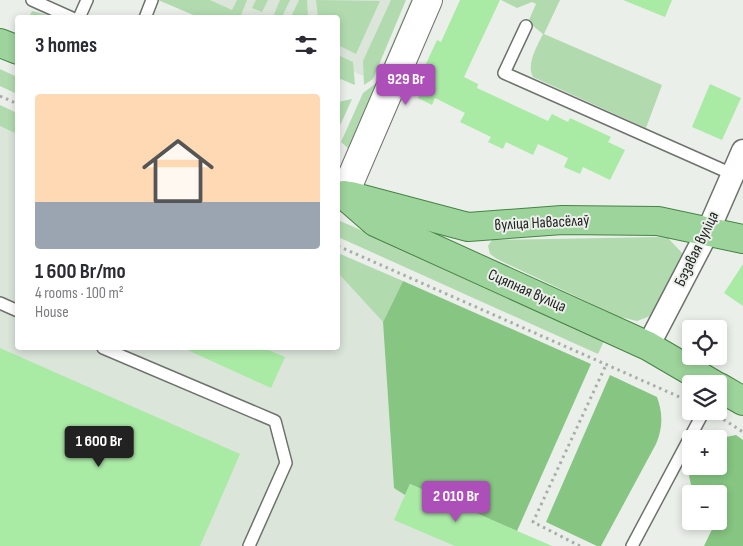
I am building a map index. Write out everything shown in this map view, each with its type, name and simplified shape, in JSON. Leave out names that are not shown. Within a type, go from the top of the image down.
[{"type":"main road","points":[[0,43],[15,49]]},
{"type":"main road","name":"вуліца Навасёлаў","points":[[341,193],[468,227],[562,220],[658,221],[743,238]]},
{"type":"main road","name":"Сцяпная вуліца","points":[[341,193],[375,222],[648,346],[698,375]]},
{"type":"main road","points":[[727,392],[743,401]]},
{"type":"street","points":[[341,193],[428,0]]},
{"type":"street","name":"Бэзавая вуліца","points":[[648,346],[708,230],[743,151]]},
{"type":"lane","points":[[32,0],[65,15]]},
{"type":"lane","points":[[80,15],[87,0]]},
{"type":"lane","points":[[150,15],[152,0]]},
{"type":"lane","points":[[526,26],[504,73],[732,174]]},
{"type":"lane","points":[[0,304],[15,310]]},
{"type":"lane","points":[[108,350],[275,421],[286,463],[249,546]]},
{"type":"lane","points":[[632,546],[699,420]]},
{"type":"path","points":[[0,96],[15,103]]},
{"type":"path","points":[[340,247],[682,398]]},
{"type":"path","points":[[580,546],[532,522],[606,365]]},
{"type":"path","points":[[724,420],[743,432]]},
{"type":"shaded area","points":[[186,0],[404,0],[368,78],[340,66],[340,15],[222,15]]},
{"type":"shaded area","points":[[0,126],[15,133],[15,350],[340,350],[340,275],[383,322],[394,488],[410,484],[552,546],[0,546]]},
{"type":"green space","points":[[158,0],[210,0],[232,10],[237,0],[247,0],[241,15],[193,15]]},
{"type":"green space","points":[[256,0],[268,0],[262,12],[252,8]]},
{"type":"green space","points":[[280,0],[290,0],[283,15],[274,15]]},
{"type":"green space","points":[[299,0],[307,0],[308,15],[292,15]]},
{"type":"green space","points":[[316,0],[380,1],[356,54],[340,46],[340,15],[318,15]]},
{"type":"green space","points":[[391,0],[406,0],[373,79],[364,85],[363,61]]},
{"type":"green space","points":[[411,0],[417,0],[352,148],[349,149],[341,142],[363,93],[375,84]]},
{"type":"green space","points":[[501,0],[560,0],[544,34],[662,85],[646,128],[533,77],[531,72],[532,61],[535,49],[543,34],[528,22],[536,4],[532,2],[517,8]]},
{"type":"green space","points":[[32,11],[48,15],[30,15]]},
{"type":"green space","points":[[340,56],[353,62],[355,85],[340,79]]},
{"type":"green space","points":[[0,69],[15,76],[15,93],[0,86]]},
{"type":"green space","points":[[352,99],[340,126],[340,102]]},
{"type":"green space","points":[[0,105],[15,112],[15,133],[0,126]]},
{"type":"green space","points":[[340,221],[605,339],[598,354],[340,238]]},
{"type":"green space","points":[[668,238],[684,255],[653,315],[637,321],[620,317],[497,259],[490,254],[488,246],[492,240]]},
{"type":"green space","points":[[340,254],[403,281],[383,322],[340,275]]},
{"type":"green space","points":[[403,281],[591,364],[517,531],[410,484],[405,495],[394,488],[383,322]]},
{"type":"green space","points":[[610,375],[657,397],[661,415],[661,426],[656,444],[601,546],[597,546],[546,522]]},
{"type":"green space","points":[[736,435],[743,440],[743,546],[704,546],[712,530],[727,530],[727,485],[691,485],[689,476],[727,475],[727,437]]},
{"type":"building","points":[[460,0],[500,0],[464,77],[478,84],[477,88],[548,121],[552,114],[568,122],[570,118],[611,137],[608,142],[625,150],[610,180],[583,167],[580,174],[564,167],[568,158],[538,144],[533,155],[506,142],[503,149],[488,142],[491,137],[460,122],[465,113],[435,98],[432,105],[418,98],[424,84],[418,81],[437,40],[441,42]]},
{"type":"building","points":[[623,0],[672,0],[665,17]]},
{"type":"building","points":[[710,84],[741,98],[722,140],[692,127]]},
{"type":"building","points":[[743,264],[743,306],[724,293]]},
{"type":"building","points":[[0,348],[240,454],[200,546],[0,546]]},
{"type":"building","points":[[187,350],[269,350],[285,357],[271,388]]},
{"type":"building","points":[[410,484],[552,546],[455,546],[394,520]]}]
